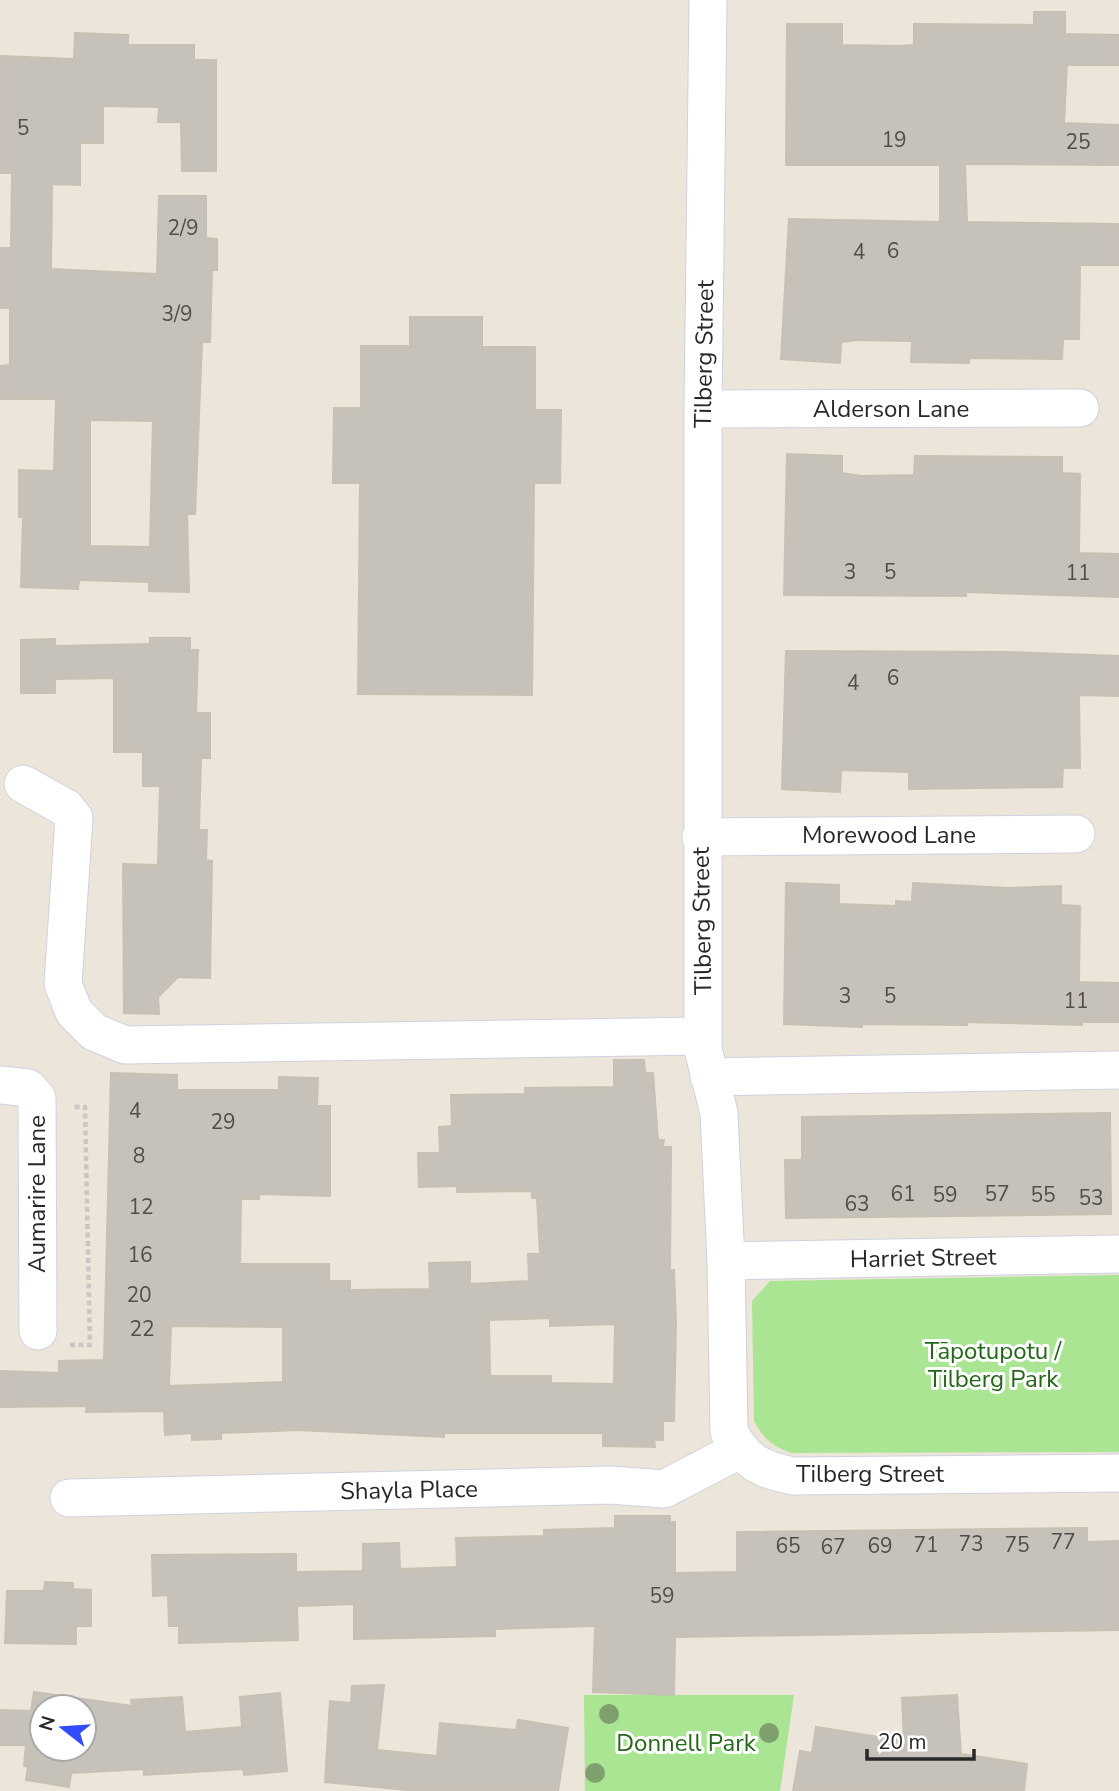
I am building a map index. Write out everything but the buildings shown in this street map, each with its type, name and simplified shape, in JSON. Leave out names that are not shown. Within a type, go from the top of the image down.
[{"type":"street","name":"Tilberg Street","points":[[708,0],[702,410],[702,1049],[719,1113],[726,1261],[729,1432],[739,1450],[764,1470],[793,1476],[1119,1473]]},
{"type":"street","name":"Alderson Lane","points":[[702,410],[1080,408]]},
{"type":"street","points":[[23,784],[66,808],[74,818],[63,984],[74,1012],[94,1032],[125,1045],[703,1036]]},
{"type":"street","name":"Morewood Lane","points":[[701,837],[1076,834]]},
{"type":"street","points":[[709,1077],[1119,1070]]},
{"type":"street","name":"Aumarire Lane","points":[[0,1085],[28,1088],[37,1098],[38,1331]]},
{"type":"street","name":"Harriet Street","points":[[726,1261],[1119,1254]]},
{"type":"street","name":"Shayla Place","points":[[69,1498],[610,1485],[664,1489],[739,1450]]},
{"type":"green space","name":"Tāpotupotu / Tilberg Park","points":[[1119,1275],[1119,1452],[792,1453],[770,1442],[754,1421],[752,1301],[770,1281]]},
{"type":"green space","name":"Donnell Park","points":[[584,1695],[794,1695],[780,1791],[585,1791]]}]
